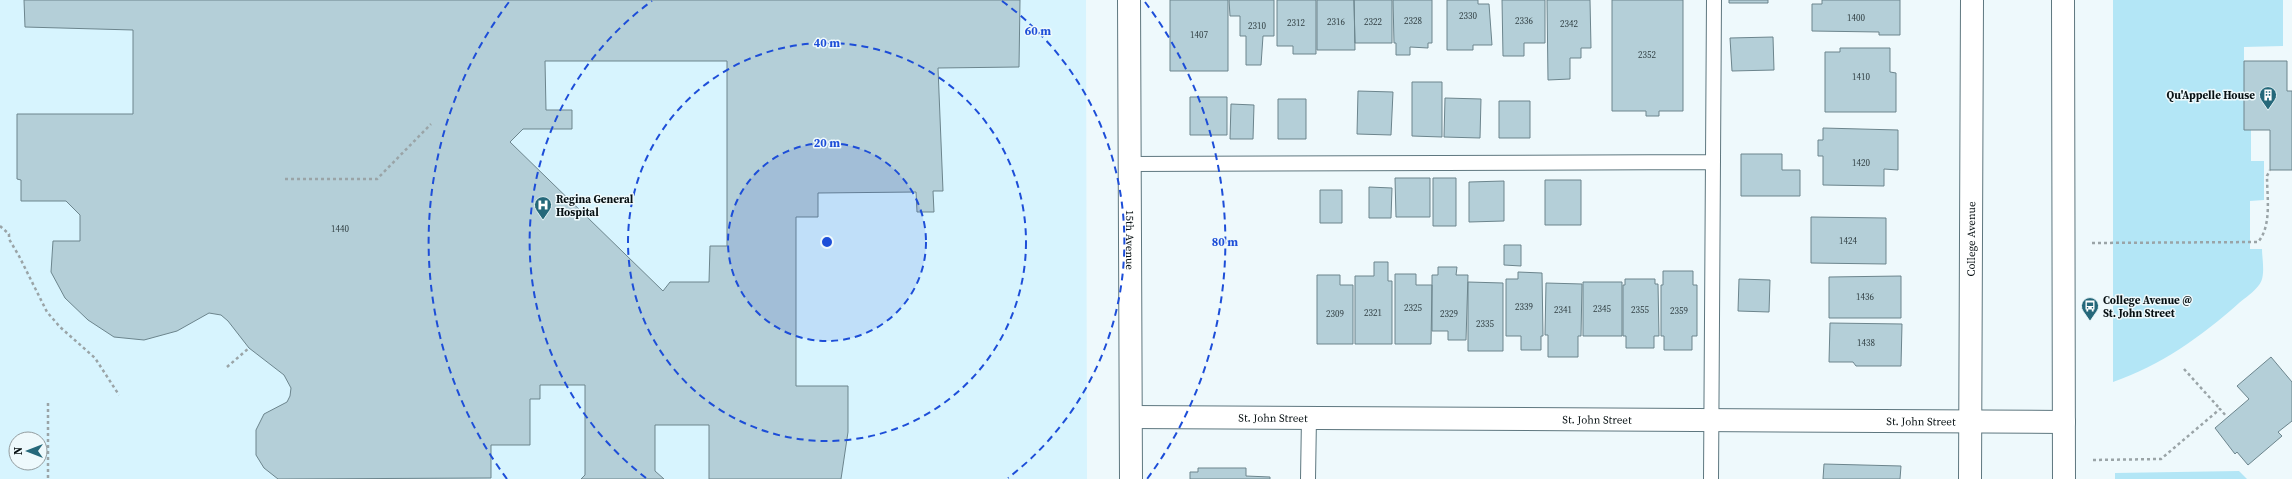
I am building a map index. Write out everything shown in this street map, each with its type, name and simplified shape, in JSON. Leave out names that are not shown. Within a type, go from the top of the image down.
[{"type":"street","name":"15th Avenue","points":[[1129,0],[1131,479]]},
{"type":"street","name":"College Avenue","points":[[1970,479],[1972,0]]},
{"type":"street","points":[[2063,0],[2064,470]]},
{"type":"street","name":"St. John Street","points":[[1131,417],[2064,422]]},
{"type":"lane","points":[[1711,479],[1714,0]]},
{"type":"lane","points":[[1130,164],[1713,162]]},
{"type":"lane","points":[[1308,479],[1309,417]]},
{"type":"path","points":[[285,179],[377,179],[431,124]]},
{"type":"path","points":[[2064,243],[2258,242],[2263,237],[2266,228],[2267,176],[2270,170]]},
{"type":"path","points":[[0,226],[9,234],[9,239],[20,256],[47,312],[60,327],[95,358],[119,395]]},
{"type":"path","points":[[227,367],[249,348]]},
{"type":"path","points":[[2184,369],[2227,417]]},
{"type":"path","points":[[48,403],[48,479]]},
{"type":"path","points":[[2064,470],[2161,459],[2220,409]]},
{"type":"shaded area","name":"Regina General Hospital","points":[[0,0],[1086,0],[1087,479],[0,479]]},
{"type":"shaded area","points":[[2113,0],[2283,0],[2283,46],[2244,47],[2244,130],[2251,130],[2251,161],[2264,161],[2264,200],[2250,201],[2250,249],[2262,249],[2263,273],[2261,282],[2257,288],[2225,315],[2180,349],[2147,368],[2113,382]]},
{"type":"shaded area","points":[[2239,471],[2247,479],[2115,479],[2115,473]]},
{"type":"building","name":"Regina General Hospital","points":[[24,0],[1020,0],[1019,67],[938,68],[943,191],[933,191],[934,212],[917,212],[916,192],[818,193],[818,217],[796,217],[796,386],[848,386],[848,432],[841,479],[709,479],[709,425],[655,425],[655,471],[664,479],[581,479],[585,475],[585,385],[540,385],[540,399],[530,399],[530,445],[491,445],[491,478],[278,479],[264,468],[256,455],[256,430],[264,414],[287,402],[290,396],[291,388],[284,375],[249,348],[228,321],[221,315],[209,313],[177,331],[144,340],[114,337],[88,320],[65,298],[51,272],[53,241],[80,241],[80,215],[66,201],[21,201],[21,180],[17,179],[17,114],[133,114],[133,30],[25,27]],"holes":[[[545,61],[727,61],[727,246],[710,246],[709,282],[670,282],[663,291],[510,142],[523,129],[572,129],[572,110],[546,110]]]},
{"type":"building","points":[[1170,0],[1228,0],[1228,71],[1170,71]]},
{"type":"building","points":[[1229,0],[1274,0],[1274,36],[1263,36],[1261,65],[1246,65],[1246,36],[1240,36],[1240,16],[1230,16]]},
{"type":"building","points":[[1277,0],[1316,0],[1316,54],[1293,54],[1293,46],[1277,46]]},
{"type":"building","points":[[1317,0],[1354,0],[1355,50],[1317,50]]},
{"type":"building","points":[[1354,0],[1392,0],[1392,43],[1355,43]]},
{"type":"building","points":[[1393,0],[1432,0],[1432,43],[1428,43],[1428,48],[1410,47],[1410,55],[1396,55],[1396,43],[1394,43]]},
{"type":"building","points":[[1447,0],[1478,0],[1478,4],[1489,4],[1492,45],[1473,45],[1473,50],[1447,50]]},
{"type":"building","points":[[1502,0],[1545,0],[1545,43],[1524,43],[1524,56],[1503,56]]},
{"type":"building","points":[[1547,0],[1590,0],[1591,48],[1581,48],[1581,58],[1570,58],[1570,79],[1548,80]]},
{"type":"building","points":[[1612,0],[1683,0],[1683,111],[1659,111],[1659,116],[1646,116],[1646,111],[1612,111]]},
{"type":"building","points":[[1729,0],[1768,0],[1768,3],[1729,3]]},
{"type":"building","points":[[1822,0],[1900,0],[1900,35],[1879,35],[1879,32],[1812,31],[1812,4],[1822,4]]},
{"type":"building","points":[[1773,37],[1774,70],[1732,71],[1730,38]]},
{"type":"building","points":[[1840,48],[1890,48],[1890,72],[1896,73],[1896,112],[1825,112],[1825,52],[1840,52]]},
{"type":"building","name":"Qu'Appelle House","points":[[2244,61],[2287,61],[2287,91],[2292,91],[2292,170],[2270,170],[2270,130],[2244,130]]},
{"type":"building","points":[[1412,82],[1442,82],[1442,137],[1412,136]]},
{"type":"building","points":[[1358,91],[1393,92],[1391,135],[1357,134]]},
{"type":"building","points":[[1190,97],[1227,97],[1227,135],[1190,135]]},
{"type":"building","points":[[1445,98],[1481,99],[1480,138],[1444,137]]},
{"type":"building","points":[[1278,99],[1306,99],[1306,139],[1278,139]]},
{"type":"building","points":[[1499,101],[1530,101],[1530,138],[1499,138]]},
{"type":"building","points":[[1231,104],[1254,105],[1253,139],[1230,139]]},
{"type":"building","points":[[1823,128],[1898,130],[1898,170],[1884,169],[1884,186],[1823,185],[1823,156],[1818,156],[1818,140],[1823,140]]},
{"type":"building","points":[[1741,154],[1782,154],[1782,170],[1800,170],[1800,196],[1741,196]]},
{"type":"building","points":[[1395,178],[1430,178],[1430,217],[1396,217]]},
{"type":"building","points":[[1433,178],[1456,178],[1456,226],[1433,226]]},
{"type":"building","points":[[1545,180],[1581,180],[1581,225],[1545,225]]},
{"type":"building","points":[[1504,181],[1504,221],[1469,222],[1469,182]]},
{"type":"building","points":[[1369,187],[1392,188],[1391,218],[1369,218]]},
{"type":"building","points":[[1320,190],[1342,190],[1342,223],[1320,223]]},
{"type":"building","points":[[1811,217],[1886,218],[1886,264],[1811,263]]},
{"type":"building","points":[[1504,245],[1521,245],[1521,266],[1504,265]]},
{"type":"building","points":[[1374,262],[1388,262],[1388,281],[1392,281],[1392,344],[1355,344],[1355,276],[1374,276]]},
{"type":"building","points":[[1438,267],[1457,267],[1456,275],[1468,275],[1466,340],[1448,340],[1448,331],[1432,331],[1432,275],[1438,275]]},
{"type":"building","points":[[1663,271],[1693,271],[1693,285],[1697,285],[1697,336],[1692,336],[1692,350],[1664,350],[1664,336],[1661,336],[1661,285],[1663,285]]},
{"type":"building","points":[[1518,272],[1542,273],[1543,336],[1541,336],[1541,350],[1521,350],[1521,336],[1506,336],[1506,279],[1518,279]]},
{"type":"building","points":[[1395,274],[1416,274],[1416,285],[1432,285],[1431,344],[1395,344]]},
{"type":"building","points":[[1317,275],[1340,275],[1340,285],[1353,285],[1353,344],[1317,344]]},
{"type":"building","points":[[1901,276],[1901,318],[1829,318],[1829,277]]},
{"type":"building","points":[[1625,279],[1655,279],[1655,284],[1658,284],[1659,336],[1654,336],[1654,348],[1626,348],[1626,336],[1623,336],[1623,285],[1625,285]]},
{"type":"building","points":[[1739,279],[1770,280],[1769,312],[1738,311]]},
{"type":"building","points":[[1468,282],[1503,283],[1503,351],[1468,351]]},
{"type":"building","points":[[1583,282],[1622,282],[1622,336],[1583,336]]},
{"type":"building","points":[[1546,283],[1582,284],[1581,336],[1578,336],[1578,357],[1548,357],[1548,335],[1545,335]]},
{"type":"building","points":[[1830,323],[1902,324],[1901,366],[1856,366],[1853,362],[1829,362]]},
{"type":"building","points":[[2271,357],[2292,382],[2292,421],[2278,432],[2282,436],[2248,465],[2237,452],[2235,454],[2215,428],[2249,399],[2237,386]]},
{"type":"building","points":[[1824,464],[1901,466],[1900,479],[1823,479]]},
{"type":"building","points":[[1198,468],[1246,468],[1246,476],[1270,477],[1270,479],[1190,479],[1190,472],[1198,472]]},
{"type":"place","name":"Qu'Appelle House","points":[[2268,110]]},
{"type":"place","name":"Regina General Hospital","points":[[543,220]]},
{"type":"place","name":"College Avenue @ St. John Street","points":[[2090,321]]}]
